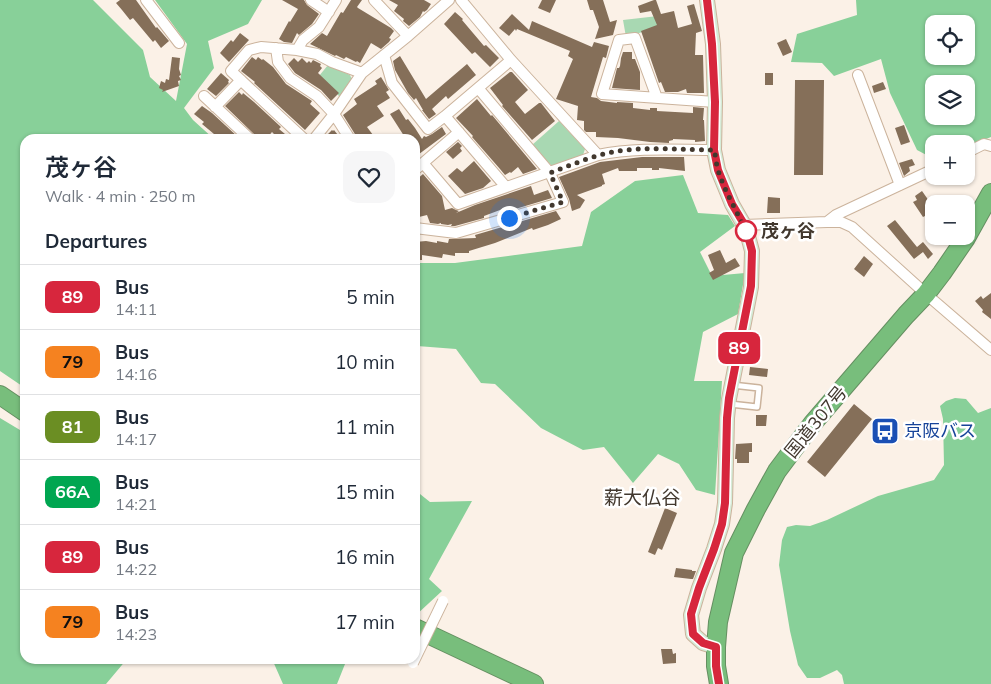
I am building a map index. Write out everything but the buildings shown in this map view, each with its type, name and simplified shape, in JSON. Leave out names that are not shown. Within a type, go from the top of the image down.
[{"type":"highway","name":"国道307号","points":[[719,684],[716,666],[718,622],[734,553],[777,471],[813,423],[926,294],[966,238],[991,194]]},
{"type":"highway","points":[[0,388],[20,402]]},
{"type":"highway","points":[[0,395],[20,409]]},
{"type":"highway","points":[[420,630],[534,684]]},
{"type":"highway","points":[[420,636],[520,684]]},
{"type":"street","points":[[146,0],[179,43]]},
{"type":"street","points":[[311,0],[328,12]]},
{"type":"street","points":[[297,50],[303,40],[319,26],[336,0]]},
{"type":"street","points":[[374,0],[408,36]]},
{"type":"street","points":[[318,134],[362,73],[449,0]]},
{"type":"street","points":[[461,0],[511,60],[598,155]]},
{"type":"street","points":[[707,0],[712,44],[715,102],[714,150],[718,170],[732,204],[744,224],[752,251],[751,286],[728,403],[725,503],[722,524],[691,614],[693,634],[703,643],[716,647]]},
{"type":"street","points":[[657,98],[635,38],[619,40],[602,94],[657,98],[715,102]]},
{"type":"street","points":[[276,48],[278,62],[290,78],[317,96],[334,114],[347,134]]},
{"type":"street","points":[[299,134],[231,71],[249,50],[276,48],[317,54],[332,62],[362,73]]},
{"type":"street","points":[[384,55],[392,83],[428,129],[511,60]]},
{"type":"street","points":[[858,75],[900,186]]},
{"type":"street","points":[[216,107],[241,80]]},
{"type":"street","points":[[420,229],[456,233],[563,202],[550,173],[478,88]]},
{"type":"street","points":[[204,96],[245,134]]},
{"type":"street","points":[[445,116],[506,187]]},
{"type":"street","points":[[420,165],[459,132]]},
{"type":"street","points":[[975,148],[984,144],[991,146]]},
{"type":"street","points":[[420,167],[458,204],[598,155],[650,149],[714,150]]},
{"type":"street","points":[[827,222],[836,215],[925,174]]},
{"type":"street","points":[[744,224],[841,222],[852,226],[991,350]]},
{"type":"street","points":[[420,651],[444,601]]},
{"type":"street","points":[[412,668],[414,664]]},
{"type":"lane","points":[[728,403],[757,407],[759,388],[732,385]]},
{"type":"green space","points":[[0,0],[93,0],[143,50],[150,77],[176,101],[187,44],[155,0],[262,0],[248,24],[208,41],[214,68],[184,108],[193,120],[208,134],[20,134],[20,385],[0,371]]},
{"type":"green space","points":[[856,0],[991,0],[991,137],[975,143],[975,135],[925,135],[925,154],[917,150],[890,93],[881,59],[834,76],[822,63],[791,62],[797,34],[857,15]]},
{"type":"green space","points":[[658,16],[662,26],[626,37],[623,20]]},
{"type":"green space","points":[[328,65],[350,75],[353,82],[340,97],[319,76]]},
{"type":"green space","points":[[559,121],[585,149],[583,155],[552,166],[532,145]]},
{"type":"green space","points":[[683,175],[698,213],[728,215],[735,226],[700,252],[712,276],[745,273],[738,314],[703,332],[694,381],[722,381],[715,495],[696,490],[679,464],[658,454],[633,483],[604,447],[583,450],[541,428],[495,384],[481,383],[456,349],[420,346],[420,263],[455,263],[582,246],[591,212],[635,181]]},
{"type":"green space","points":[[955,398],[966,399],[978,413],[991,408],[991,684],[844,684],[842,675],[837,670],[820,678],[807,678],[798,665],[790,631],[779,565],[782,540],[787,527],[796,525],[810,526],[878,496],[934,480],[944,465],[943,419],[940,406],[946,401]]},
{"type":"green space","points":[[0,418],[20,430],[20,664],[123,664],[106,684],[0,684]]},
{"type":"green space","points":[[420,494],[430,502],[472,501],[429,579],[442,591],[420,611]]},
{"type":"green space","points":[[274,664],[345,664],[337,684],[283,684]]},
{"type":"bus line","name":"89","points":[[707,0],[712,44],[715,102],[714,150],[718,170],[732,204],[744,224],[752,251],[751,286],[729,398],[725,503],[722,524],[691,614],[693,634],[703,643],[716,647],[716,666],[719,684]]},
{"type":"place","name":"茂ヶ谷","points":[[746,231]]},
{"type":"place","name":"京阪バス","points":[[885,431]]},
{"type":"district","name":"薪大仏谷","points":[[642,497]]},
{"type":"route","points":[[509,218],[563,202],[550,173],[598,155],[650,149],[714,150],[718,170],[748,236],[746,231]]}]
